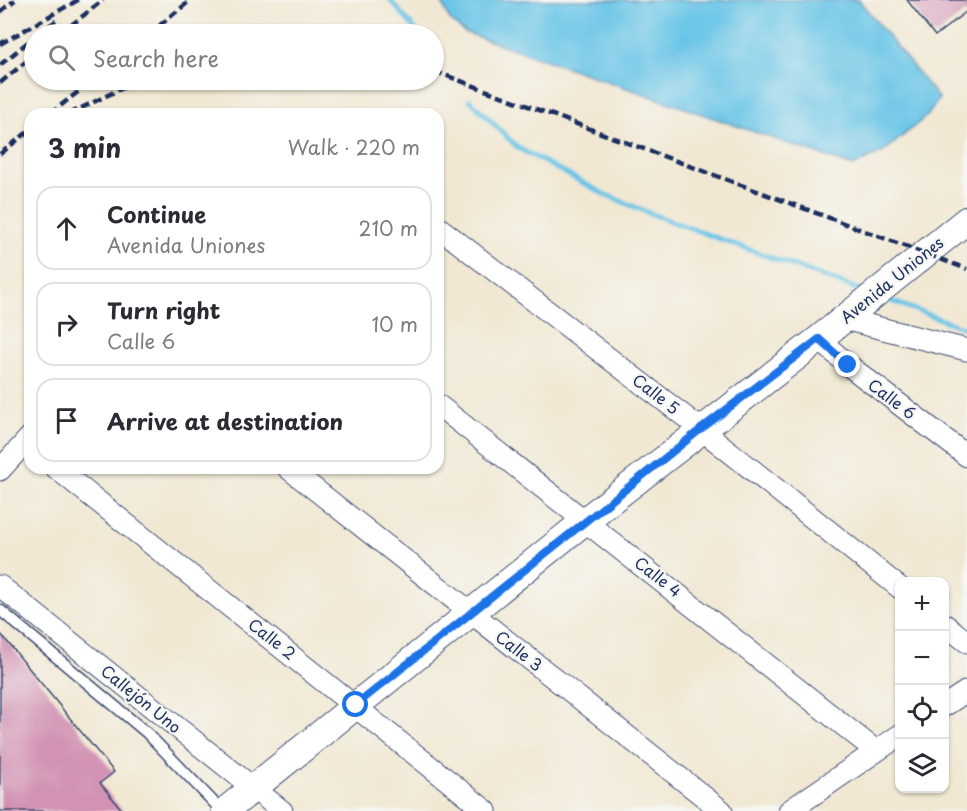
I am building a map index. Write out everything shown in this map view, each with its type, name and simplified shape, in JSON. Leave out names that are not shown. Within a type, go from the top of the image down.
[{"type":"street","name":"Avenida Uniones","points":[[236,805],[586,520],[819,339],[967,220]]},
{"type":"street","name":"Calle 5","points":[[444,232],[701,429],[895,584]]},
{"type":"street","points":[[850,314],[967,350]]},
{"type":"street","name":"Calle 6","points":[[819,339],[848,365],[967,456]]},
{"type":"street","name":"Calle 4","points":[[444,410],[876,751]]},
{"type":"street","points":[[0,470],[24,446]]},
{"type":"street","name":"Calle 2","points":[[64,474],[486,811]]},
{"type":"street","name":"Calle 3","points":[[296,474],[722,811]]},
{"type":"street","name":"Callejón Uno","points":[[0,586],[236,805],[282,811]]},
{"type":"street","points":[[949,627],[967,642]]},
{"type":"street","points":[[949,702],[967,691]]},
{"type":"street","points":[[789,811],[895,738]]},
{"type":"lane","points":[[0,610],[236,805]]},
{"type":"water","points":[[441,0],[859,0],[939,99],[928,115],[883,152],[853,166],[464,32],[449,19]]},
{"type":"building","points":[[907,0],[967,0],[967,11],[935,36]]},
{"type":"building","points":[[0,633],[114,772],[100,783],[123,811],[0,811]]},
{"type":"waterway","points":[[390,0],[410,24]]},
{"type":"waterway","points":[[470,100],[518,148],[604,194],[654,215],[863,291]]},
{"type":"waterway","points":[[883,298],[967,329]]},
{"type":"railway","points":[[0,12],[15,0]]},
{"type":"railway","points":[[35,24],[78,0]]},
{"type":"railway","points":[[73,24],[103,0]]},
{"type":"railway","points":[[161,24],[191,0]]},
{"type":"railway","points":[[52,24],[57,20]]},
{"type":"railway","points":[[0,44],[24,30]]},
{"type":"railway","points":[[0,65],[24,45]]},
{"type":"railway","points":[[0,83],[24,63]]},
{"type":"railway","points":[[444,75],[967,269]]},
{"type":"railway","points":[[58,108],[80,90]]},
{"type":"railway","points":[[81,108],[118,90]]},
{"type":"railway","points":[[0,154],[24,135]]},
{"type":"route","points":[[356,705],[701,429],[819,339],[848,365]]}]
